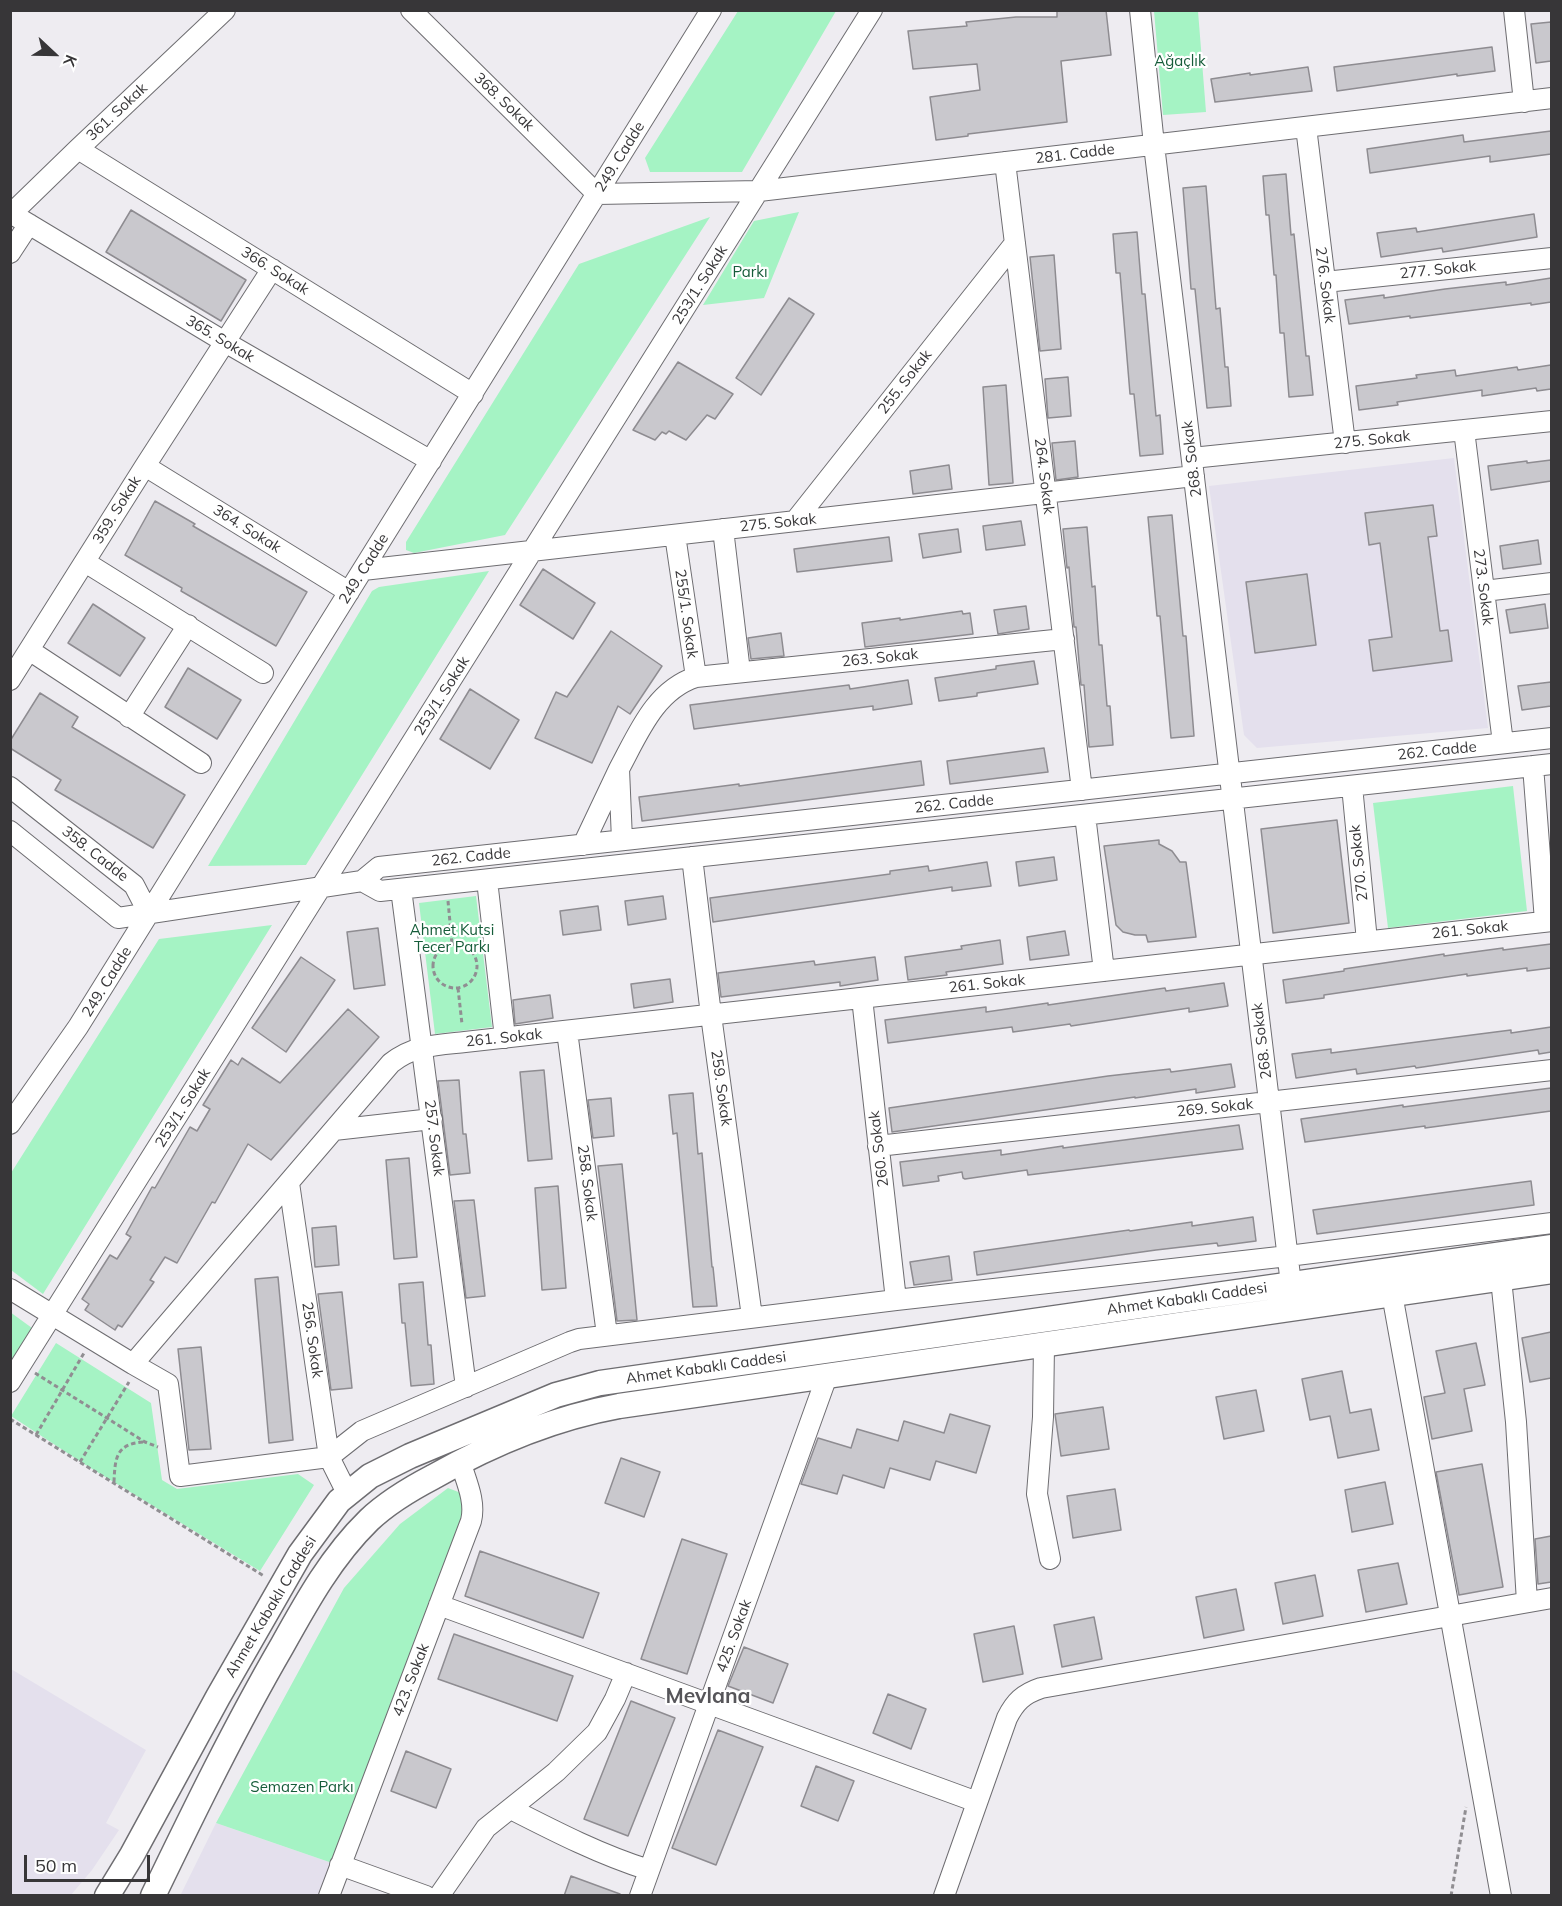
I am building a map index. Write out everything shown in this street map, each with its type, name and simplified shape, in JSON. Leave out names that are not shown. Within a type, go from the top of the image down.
[{"type":"main road","name":"Ahmet Kabaklı Caddesi","points":[[107,1896],[300,1554],[320,1525],[347,1493],[370,1476],[410,1456],[536,1403],[588,1386],[1551,1247]]},
{"type":"main road","name":"Ahmet Kabaklı Caddesi","points":[[153,1896],[244,1712],[315,1588],[343,1549],[370,1519],[408,1491],[460,1461],[539,1427],[602,1409],[1551,1271]]},
{"type":"main road","points":[[347,1493],[370,1519]]},
{"type":"street","name":"361. Sokak","points":[[10,253],[17,218],[78,149],[225,10]]},
{"type":"street","name":"368. Sokak","points":[[411,10],[597,194]]},
{"type":"street","name":"249. Cadde","points":[[10,1124],[78,1027],[711,10]]},
{"type":"street","name":"253/1. Sokak","points":[[10,1382],[872,10]]},
{"type":"street","name":"268. Sokak","points":[[1140,10],[1154,145],[1291,1284]]},
{"type":"street","points":[[1514,10],[1524,102]]},
{"type":"street","name":"281. Cadde","points":[[597,194],[759,191],[1551,98]]},
{"type":"street","name":"276. Sokak","points":[[1306,127],[1345,443]]},
{"type":"street","name":"366. Sokak","points":[[78,149],[473,394]]},
{"type":"street","name":"264. Sokak","points":[[1005,162],[1082,790]]},
{"type":"street","name":"365. Sokak","points":[[17,218],[431,461]]},
{"type":"street","name":"255. Sokak","points":[[795,521],[1015,243]]},
{"type":"street","name":"277. Sokak","points":[[1325,282],[1551,258]]},
{"type":"street","name":"359. Sokak","points":[[10,680],[144,466],[272,269]]},
{"type":"street","name":"275. Sokak","points":[[363,570],[1046,493],[1345,443],[1551,421]]},
{"type":"street","name":"273. Sokak","points":[[1464,430],[1503,743]]},
{"type":"street","name":"364. Sokak","points":[[144,466],[349,592]]},
{"type":"street","points":[[723,530],[740,672]]},
{"type":"street","name":"255/1. Sokak","points":[[583,844],[619,769],[649,715],[661,699],[677,685],[696,677],[675,535]]},
{"type":"street","points":[[85,562],[263,673]]},
{"type":"street","points":[[1484,591],[1551,583]]},
{"type":"street","points":[[129,717],[188,626]]},
{"type":"street","name":"263. Sokak","points":[[696,677],[1064,639]]},
{"type":"street","points":[[29,650],[201,763]]},
{"type":"street","name":"262. Cadde","points":[[149,914],[362,881],[379,867],[1551,738]]},
{"type":"street","points":[[1542,765],[1548,921]]},
{"type":"street","name":"262. Cadde","points":[[362,881],[380,891],[401,889],[1542,765]]},
{"type":"street","points":[[619,769],[622,840]]},
{"type":"street","name":"270. Sokak","points":[[1352,786],[1367,941]]},
{"type":"street","name":"358. Cadde","points":[[10,787],[134,885],[149,914]]},
{"type":"street","points":[[1085,815],[1104,971]]},
{"type":"street","points":[[10,831],[118,918],[149,914]]},
{"type":"street","name":"259. Sokak","points":[[692,857],[752,1317]]},
{"type":"street","points":[[487,880],[505,1038]]},
{"type":"street","name":"257. Sokak","points":[[401,889],[466,1387]]},
{"type":"street","name":"261. Sokak","points":[[135,1366],[391,1063],[407,1052],[422,1047],[1548,921]]},
{"type":"street","name":"260. Sokak","points":[[862,998],[896,1300]]},
{"type":"street","name":"258. Sokak","points":[[567,1031],[607,1335]]},
{"type":"street","name":"269. Sokak","points":[[879,1146],[1551,1070]]},
{"type":"street","points":[[334,1130],[432,1119]]},
{"type":"street","name":"256. Sokak","points":[[289,1183],[329,1457],[347,1493]]},
{"type":"street","points":[[10,1289],[168,1384],[180,1476],[329,1457],[362,1431],[570,1342],[607,1335],[1551,1223]]},
{"type":"street","points":[[1501,1279],[1516,1422],[1527,1602]]},
{"type":"street","points":[[1392,1294],[1501,1896]]},
{"type":"street","points":[[1044,1345],[1043,1417],[1037,1494],[1050,1559]]},
{"type":"street","name":"425. Sokak","points":[[640,1896],[827,1376]]},
{"type":"street","name":"423. Sokak","points":[[328,1896],[472,1515],[472,1500],[460,1461]]},
{"type":"street","points":[[944,1896],[1009,1713],[1021,1697],[1029,1692],[1041,1688],[1551,1598]]},
{"type":"street","points":[[439,1605],[977,1802]]},
{"type":"street","points":[[439,1896],[486,1828],[556,1772],[597,1732],[626,1673]]},
{"type":"street","points":[[511,1809],[619,1861],[649,1870]]},
{"type":"street","points":[[340,1866],[426,1896]]},
{"type":"path","points":[[446,884],[452,944]]},
{"type":"path","points":[[452,944],[464,946],[470,950],[477,963],[474,977],[469,983],[458,988],[442,984],[437,979],[433,966],[437,952],[452,944]]},
{"type":"path","points":[[458,988],[465,1042]]},
{"type":"path","points":[[36,1435],[92,1340]]},
{"type":"path","points":[[21,1364],[145,1442],[177,1453]]},
{"type":"path","points":[[80,1462],[135,1366]]},
{"type":"path","points":[[10,1419],[281,1588]]},
{"type":"path","points":[[114,1482],[117,1461],[124,1447],[130,1443],[145,1442]]},
{"type":"path","points":[[1451,1896],[1466,1807]]},
{"type":"shaded area","points":[[1454,458],[1488,728],[1257,748],[1244,735],[1209,486]]},
{"type":"shaded area","points":[[11,1669],[146,1750],[106,1823],[119,1830],[92,1870],[71,1895],[11,1895]]},
{"type":"shaded area","points":[[216,1823],[335,1864],[323,1895],[180,1896]]},
{"type":"green space","points":[[738,11],[836,11],[742,172],[650,172],[645,158]]},
{"type":"green space","name":"Ağaçlık","points":[[1154,11],[1198,11],[1206,112],[1163,115]]},
{"type":"green space","name":"Parkı","points":[[799,212],[764,298],[703,305],[754,221]]},
{"type":"green space","points":[[710,217],[505,535],[414,553],[406,550],[406,542],[579,264]]},
{"type":"green space","points":[[489,571],[306,865],[208,866],[372,591],[379,587]]},
{"type":"green space","points":[[1513,786],[1527,911],[1388,928],[1373,803]]},
{"type":"green space","name":"Ahmet Kutsi Tecer Parkı","points":[[476,896],[492,1027],[435,1034],[419,903]]},
{"type":"green space","points":[[272,925],[43,1294],[11,1270],[11,1173],[159,939]]},
{"type":"green space","points":[[10,1312],[32,1328],[11,1363],[10,1363]]},
{"type":"green space","points":[[56,1343],[151,1403],[162,1480],[177,1489],[298,1474],[314,1485],[260,1571],[84,1464],[11,1416]]},
{"type":"green space","name":"Semazen Parkı","points":[[448,1488],[461,1493],[467,1502],[335,1864],[216,1823],[344,1588],[400,1524]]},
{"type":"building","points":[[1106,10],[1111,55],[1061,61],[1067,122],[936,140],[930,97],[980,90],[977,64],[913,69],[908,31],[967,26],[966,22],[1016,17],[1057,17],[1057,11]]},
{"type":"building","points":[[1551,22],[1551,61],[1536,63],[1531,24]]},
{"type":"building","points":[[1492,47],[1495,71],[1337,91],[1334,67]]},
{"type":"building","points":[[1308,67],[1312,91],[1215,102],[1211,79]]},
{"type":"building","points":[[1551,131],[1551,154],[1490,162],[1490,156],[1370,173],[1367,149],[1463,135],[1464,142]]},
{"type":"building","points":[[1286,174],[1291,235],[1294,234],[1306,356],[1309,356],[1313,395],[1289,397],[1284,333],[1280,333],[1276,275],[1274,275],[1269,215],[1266,215],[1263,176]]},
{"type":"building","points":[[1206,186],[1216,309],[1220,308],[1231,406],[1207,408],[1195,289],[1191,289],[1183,188]]},
{"type":"building","points":[[131,210],[246,280],[221,321],[106,252]]},
{"type":"building","points":[[1534,214],[1537,237],[1443,252],[1442,248],[1381,257],[1377,233],[1416,228],[1417,232]]},
{"type":"building","points":[[1137,232],[1156,416],[1160,415],[1163,454],[1140,456],[1134,394],[1130,394],[1120,273],[1116,273],[1113,234]]},
{"type":"building","points":[[1054,255],[1061,349],[1040,351],[1030,257]]},
{"type":"building","points":[[1551,278],[1551,302],[1410,318],[1410,316],[1349,324],[1345,300],[1384,295],[1384,298],[1506,282],[1506,285]]},
{"type":"building","points":[[789,298],[814,314],[761,395],[736,378]]},
{"type":"building","points":[[678,362],[733,394],[715,419],[707,415],[686,440],[669,431],[666,434],[662,432],[655,440],[633,430]]},
{"type":"building","points":[[1551,365],[1551,389],[1537,391],[1536,388],[1482,396],[1482,390],[1359,410],[1356,386],[1417,378],[1416,375],[1455,370],[1456,376],[1517,367],[1518,370]]},
{"type":"building","points":[[1068,377],[1071,416],[1048,418],[1045,379]]},
{"type":"building","points":[[1006,385],[1013,483],[989,485],[983,387]]},
{"type":"building","points":[[1075,441],[1078,477],[1056,480],[1052,443]]},
{"type":"building","points":[[1551,460],[1551,481],[1491,490],[1488,466]]},
{"type":"building","points":[[949,465],[952,489],[913,494],[910,471]]},
{"type":"building","points":[[155,501],[195,524],[193,526],[307,592],[276,646],[181,591],[182,588],[125,555]]},
{"type":"building","points":[[1433,505],[1437,536],[1428,537],[1440,631],[1448,630],[1452,661],[1373,671],[1369,640],[1392,637],[1380,543],[1369,545],[1365,513]]},
{"type":"building","points":[[1172,515],[1183,636],[1186,636],[1194,736],[1171,738],[1148,517]]},
{"type":"building","points":[[1021,521],[1025,545],[986,550],[983,526]]},
{"type":"building","points":[[1087,527],[1092,587],[1095,586],[1099,645],[1102,645],[1113,745],[1089,747],[1084,685],[1081,685],[1063,529]]},
{"type":"building","points":[[958,529],[961,552],[923,558],[919,534]]},
{"type":"building","points":[[889,537],[892,561],[797,572],[794,549]]},
{"type":"building","points":[[1538,540],[1541,564],[1503,569],[1500,546]]},
{"type":"building","points":[[543,569],[595,603],[573,639],[520,605]]},
{"type":"building","points":[[1307,574],[1316,645],[1255,653],[1246,582]]},
{"type":"building","points":[[93,604],[145,638],[120,676],[68,643]]},
{"type":"building","points":[[1545,604],[1548,628],[1510,633],[1506,610]]},
{"type":"building","points":[[1026,606],[1029,629],[998,634],[994,610]]},
{"type":"building","points":[[962,611],[963,614],[970,613],[973,634],[865,647],[862,623]]},
{"type":"building","points":[[611,631],[662,666],[630,714],[618,706],[592,763],[535,738],[556,692],[567,697]]},
{"type":"building","points":[[781,633],[784,656],[751,659],[748,638]]},
{"type":"building","points":[[1034,661],[1038,684],[939,701],[935,678]]},
{"type":"building","points":[[188,668],[241,700],[217,739],[165,707]]},
{"type":"building","points":[[908,680],[912,704],[873,710],[873,706],[694,729],[690,705],[849,685],[850,689]]},
{"type":"building","points":[[1551,682],[1551,706],[1522,710],[1518,686]]},
{"type":"building","points":[[470,689],[519,720],[490,769],[440,739]]},
{"type":"building","points":[[40,693],[78,717],[72,727],[185,795],[153,848],[55,790],[61,780],[10,748],[10,741]]},
{"type":"building","points":[[1044,748],[1048,772],[950,784],[947,761]]},
{"type":"building","points":[[921,761],[924,785],[642,821],[639,797]]},
{"type":"building","points":[[1337,820],[1349,923],[1273,933],[1261,829]]},
{"type":"building","points":[[1159,840],[1159,844],[1172,851],[1180,862],[1186,862],[1196,937],[1148,942],[1146,935],[1123,932],[1116,925],[1104,846]]},
{"type":"building","points":[[1054,857],[1057,880],[1019,886],[1016,862]]},
{"type":"building","points":[[987,862],[991,886],[952,891],[952,887],[713,922],[710,898],[890,874],[890,871],[928,866],[929,871]]},
{"type":"building","points":[[663,896],[666,919],[628,925],[625,901]]},
{"type":"building","points":[[598,906],[601,930],[563,935],[560,911]]},
{"type":"building","points":[[378,928],[385,985],[354,989],[347,932]]},
{"type":"building","points":[[1065,931],[1069,955],[1030,960],[1027,937]]},
{"type":"building","points":[[1000,940],[1003,964],[908,980],[905,957],[962,949],[961,946]]},
{"type":"building","points":[[1551,944],[1551,968],[1527,971],[1527,968],[1467,976],[1467,974],[1324,995],[1324,998],[1286,1003],[1283,980],[1444,954],[1444,956]]},
{"type":"building","points":[[301,957],[335,980],[286,1052],[252,1028]]},
{"type":"building","points":[[875,957],[878,980],[840,986],[840,982],[721,997],[718,973],[814,961],[815,965]]},
{"type":"building","points":[[670,979],[673,1002],[634,1008],[631,984]]},
{"type":"building","points":[[1224,983],[1228,1006],[1189,1012],[1189,1008],[1071,1026],[1070,1024],[1013,1032],[1012,1027],[888,1043],[885,1020],[986,1007],[986,1012],[1165,988],[1166,991]]},
{"type":"building","points":[[550,995],[553,1018],[515,1024],[513,1000]]},
{"type":"building","points":[[348,1009],[379,1037],[271,1160],[248,1144],[215,1203],[212,1202],[177,1263],[165,1257],[150,1280],[154,1282],[122,1327],[118,1325],[115,1330],[85,1310],[89,1304],[82,1299],[110,1255],[117,1259],[131,1237],[126,1234],[152,1187],[155,1188],[190,1127],[197,1131],[210,1109],[203,1105],[231,1060],[238,1065],[242,1058],[280,1083]]},
{"type":"building","points":[[1551,1027],[1551,1052],[1539,1054],[1538,1050],[1416,1068],[1415,1066],[1357,1074],[1356,1069],[1296,1078],[1292,1054],[1331,1049],[1331,1053]]},
{"type":"building","points":[[1231,1064],[1235,1087],[1196,1093],[1196,1089],[1135,1097],[892,1132],[889,1108],[1108,1076],[1170,1069],[1171,1072]]},
{"type":"building","points":[[544,1070],[552,1159],[528,1161],[520,1072]]},
{"type":"building","points":[[459,1080],[463,1134],[466,1134],[470,1173],[450,1175],[438,1081]]},
{"type":"building","points":[[1551,1088],[1551,1111],[1425,1128],[1425,1126],[1305,1142],[1301,1119],[1403,1105],[1403,1107]]},
{"type":"building","points":[[693,1093],[698,1154],[702,1153],[717,1306],[693,1307],[677,1133],[673,1134],[669,1095]]},
{"type":"building","points":[[611,1098],[614,1136],[593,1138],[588,1100]]},
{"type":"building","points":[[1239,1125],[1243,1149],[1028,1175],[1027,1170],[965,1179],[962,1172],[938,1176],[939,1181],[903,1186],[900,1162],[1001,1150],[1001,1155]]},
{"type":"building","points":[[409,1158],[417,1257],[394,1259],[386,1160]]},
{"type":"building","points":[[622,1164],[637,1320],[617,1321],[598,1166]]},
{"type":"building","points":[[1531,1181],[1534,1205],[1317,1234],[1313,1210]]},
{"type":"building","points":[[558,1186],[566,1288],[542,1290],[535,1188]]},
{"type":"building","points":[[474,1200],[485,1296],[466,1298],[454,1201]]},
{"type":"building","points":[[1253,1217],[1256,1241],[1156,1250],[977,1275],[974,1252],[1192,1222],[1192,1226]]},
{"type":"building","points":[[336,1226],[339,1265],[315,1267],[312,1228]]},
{"type":"building","points":[[949,1256],[952,1280],[914,1285],[910,1262]]},
{"type":"building","points":[[278,1277],[293,1440],[269,1443],[255,1279]]},
{"type":"building","points":[[423,1282],[434,1384],[411,1386],[399,1284]]},
{"type":"building","points":[[342,1292],[352,1388],[331,1390],[318,1294]]},
{"type":"building","points":[[1551,1332],[1551,1378],[1530,1382],[1522,1338]]},
{"type":"building","points":[[1476,1343],[1485,1385],[1464,1389],[1472,1431],[1432,1439],[1424,1397],[1445,1393],[1436,1351]]},
{"type":"building","points":[[201,1347],[211,1449],[189,1450],[178,1349]]},
{"type":"building","points":[[1342,1371],[1350,1413],[1371,1409],[1379,1450],[1338,1458],[1330,1416],[1310,1420],[1302,1379]]},
{"type":"building","points":[[1256,1390],[1264,1431],[1224,1439],[1216,1397]]},
{"type":"building","points":[[1103,1407],[1109,1449],[1061,1456],[1055,1414]]},
{"type":"building","points":[[950,1414],[990,1426],[976,1473],[936,1461],[930,1480],[890,1468],[884,1488],[843,1475],[837,1494],[801,1484],[818,1438],[851,1448],[857,1429],[898,1441],[904,1421],[944,1433]]},
{"type":"building","points":[[621,1458],[660,1472],[644,1517],[605,1503]]},
{"type":"building","points":[[1482,1464],[1503,1587],[1459,1595],[1436,1472]]},
{"type":"building","points":[[1385,1482],[1393,1524],[1352,1532],[1345,1490]]},
{"type":"building","points":[[1115,1489],[1121,1530],[1073,1538],[1067,1496]]},
{"type":"building","points":[[1551,1536],[1551,1582],[1538,1584],[1535,1539]]},
{"type":"building","points":[[682,1539],[727,1554],[687,1674],[641,1659]]},
{"type":"building","points":[[480,1551],[599,1593],[583,1638],[465,1596]]},
{"type":"building","points":[[1398,1563],[1407,1604],[1366,1612],[1358,1570]]},
{"type":"building","points":[[1315,1575],[1323,1616],[1283,1624],[1275,1583]]},
{"type":"building","points":[[1236,1589],[1244,1630],[1204,1638],[1196,1597]]},
{"type":"building","points":[[1094,1617],[1102,1659],[1062,1667],[1054,1625]]},
{"type":"building","points":[[1014,1626],[1023,1674],[983,1682],[974,1634]]},
{"type":"building","points":[[454,1634],[573,1676],[557,1721],[438,1679]]},
{"type":"building","points":[[744,1647],[788,1664],[773,1703],[728,1686]]},
{"type":"building","points":[[888,1694],[926,1709],[911,1749],[873,1733]]},
{"type":"building","points":[[631,1701],[675,1718],[628,1836],[584,1819]]},
{"type":"building","points":[[718,1730],[763,1747],[716,1865],[672,1848]]},
{"type":"building","points":[[406,1751],[451,1769],[436,1808],[391,1791]]},
{"type":"building","points":[[816,1766],[854,1781],[838,1821],[801,1806]]},
{"type":"building","points":[[571,1876],[620,1894],[619,1896],[564,1896]]},
{"type":"district","name":"Mevlana","points":[[708,1697]]}]
